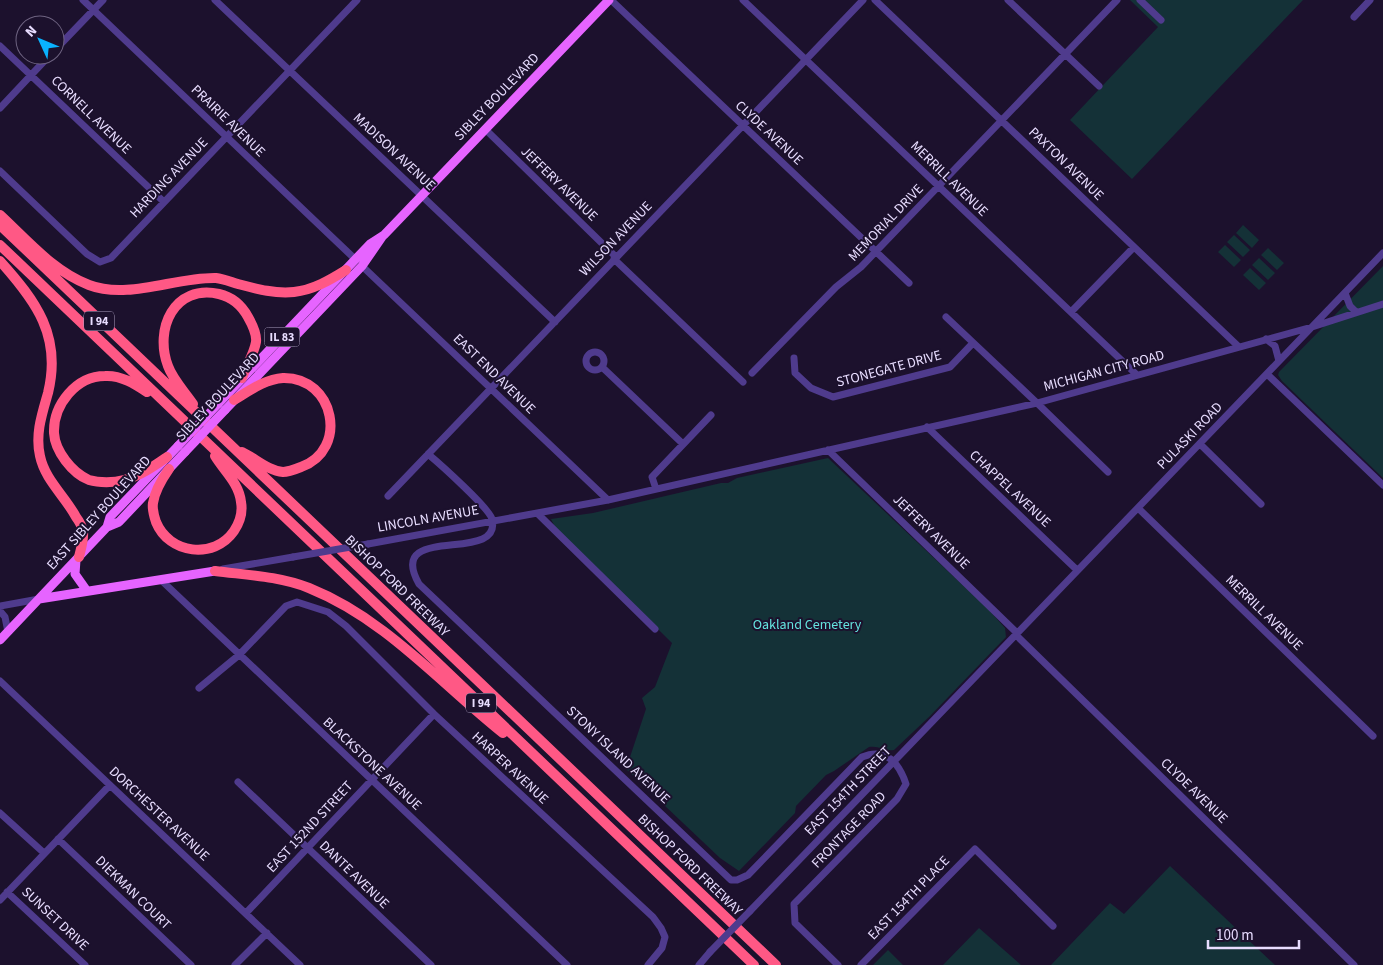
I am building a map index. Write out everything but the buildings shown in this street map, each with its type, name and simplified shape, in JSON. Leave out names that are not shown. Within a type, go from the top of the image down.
[{"type":"highway","points":[[0,215],[62,271],[89,285],[104,290],[118,291],[196,279],[218,278],[264,291],[296,292],[326,282],[346,270]]},
{"type":"highway","name":"BISHOP FORD FREEWAY","points":[[0,225],[776,965]]},
{"type":"highway","name":"BISHOP FORD FREEWAY","points":[[0,245],[754,965]]},
{"type":"highway","points":[[0,261],[21,284],[34,303],[49,333],[53,365],[37,440],[46,474],[83,529],[83,540],[77,559]]},
{"type":"highway","points":[[199,416],[168,367],[164,350],[163,337],[166,320],[174,308],[184,299],[208,292],[223,295],[234,300],[245,311],[253,325],[256,341],[242,378]]},
{"type":"highway","points":[[166,403],[128,380],[107,375],[98,376],[88,380],[67,394],[56,418],[54,434],[57,447],[65,460],[76,471],[90,480],[106,482],[124,480],[143,472],[168,457]]},
{"type":"highway","points":[[233,448],[271,469],[283,472],[309,464],[322,452],[331,426],[325,399],[314,388],[298,380],[282,378],[263,383],[234,400]]},
{"type":"highway","points":[[169,469],[157,490],[152,505],[159,528],[175,545],[188,549],[213,548],[224,541],[232,534],[239,522],[241,501],[232,479],[219,463],[207,442]]},
{"type":"highway","points":[[215,571],[273,578],[308,588],[343,604],[382,628],[490,723],[552,771]]},
{"type":"main road","name":"SIBLEY BOULEVARD","points":[[222,407],[234,400],[359,263],[370,244],[384,235],[610,0]]},
{"type":"main road","name":"SIBLEY BOULEVARD","points":[[222,407],[242,378],[346,270],[359,263]]},
{"type":"main road","name":"EAST SIBLEY BOULEVARD","points":[[0,640],[107,527],[110,518],[168,457],[181,449],[222,407]]},
{"type":"main road","name":"SIBLEY BOULEVARD","points":[[107,527],[119,522],[169,469],[181,449]]},
{"type":"main road","points":[[77,559],[75,574],[87,592]]},
{"type":"main road","name":"LINCOLN AVENUE","points":[[39,598],[215,571]]},
{"type":"street","name":"PRAIRIE AVENUE","points":[[83,0],[359,263]]},
{"type":"street","points":[[65,40],[103,0]]},
{"type":"street","name":"MADISON AVENUE","points":[[215,0],[555,322]]},
{"type":"street","name":"CLYDE AVENUE","points":[[610,0],[909,283]]},
{"type":"street","name":"MERRILL AVENUE","points":[[743,0],[1137,375]]},
{"type":"street","name":"WILSON AVENUE","points":[[388,496],[863,0]]},
{"type":"street","name":"PAXTON AVENUE","points":[[875,0],[1239,347]]},
{"type":"street","points":[[1008,0],[1098,86]]},
{"type":"street","name":"MEMORIAL DRIVE","points":[[752,373],[836,288],[861,268],[1117,0]]},
{"type":"street","points":[[1140,0],[1161,20]]},
{"type":"street","points":[[1354,17],[1370,0]]},
{"type":"street","name":"HARDING AVENUE","points":[[0,171],[87,254],[100,262],[111,258],[289,71],[352,1]]},
{"type":"street","name":"CORNELL AVENUE","points":[[0,46],[164,202]]},
{"type":"street","points":[[0,108],[40,65]]},
{"type":"street","name":"JEFFERY AVENUE","points":[[485,130],[743,382]]},
{"type":"street","points":[[1071,312],[1134,247]]},
{"type":"street","name":"PULASKI ROAD","points":[[1016,634],[1383,253]]},
{"type":"street","name":"EAST END AVENUE","points":[[359,263],[608,500]]},
{"type":"street","points":[[1345,293],[1350,306],[1356,312]]},
{"type":"street","name":"MICHIGAN CITY ROAD","points":[[828,450],[1037,402],[1312,327],[1383,304]]},
{"type":"street","points":[[946,317],[1108,472]]},
{"type":"street","points":[[1266,339],[1275,346],[1279,361]]},
{"type":"street","name":"STONEGATE DRIVE","points":[[794,358],[795,372],[811,388],[833,397],[950,367],[972,343]]},
{"type":"street","points":[[602,367],[683,444]]},
{"type":"street","points":[[1267,374],[1383,485]]},
{"type":"street","points":[[656,489],[652,477],[711,415]]},
{"type":"street","name":"CHAPPEL AVENUE","points":[[927,427],[1077,570]]},
{"type":"street","points":[[1200,444],[1262,504]]},
{"type":"street","name":"JEFFERY AVENUE","points":[[828,450],[1016,634]]},
{"type":"street","name":"LINCOLN AVENUE","points":[[215,571],[538,514],[828,450]]},
{"type":"street","points":[[428,454],[490,513],[493,521]]},
{"type":"street","name":"MERRILL AVENUE","points":[[1138,508],[1373,736]]},
{"type":"street","points":[[538,514],[655,629]]},
{"type":"street","name":"STONY ISLAND AVENUE","points":[[493,521],[491,534],[482,540],[428,548],[418,553],[413,562],[414,576],[419,584],[731,880],[737,880],[748,874],[862,757],[872,752],[885,755],[894,762]]},
{"type":"street","name":"BLACKSTONE AVENUE","points":[[161,580],[567,965]]},
{"type":"street","name":"LINCOLN AVENUE","points":[[0,606],[39,598]]},
{"type":"street","name":"HARPER AVENUE","points":[[239,655],[286,606],[297,602],[328,612],[346,626],[434,714],[653,917],[665,937],[662,948],[648,965]]},
{"type":"street","points":[[0,611],[5,616],[8,632]]},
{"type":"street","name":"CLYDE AVENUE","points":[[1016,634],[1354,965]]},
{"type":"street","name":"EAST 154TH STREET","points":[[698,965],[1016,634]]},
{"type":"street","points":[[199,688],[239,655]]},
{"type":"street","name":"DORCHESTER AVENUE","points":[[0,681],[300,965]]},
{"type":"street","name":"EAST 152ND STREET","points":[[246,913],[434,714]]},
{"type":"street","name":"FRONTAGE ROAD","points":[[838,965],[795,923],[794,904],[897,799],[906,784],[902,771],[894,762]]},
{"type":"street","name":"DANTE AVENUE","points":[[238,782],[431,965]]},
{"type":"street","points":[[0,900],[110,785]]},
{"type":"street","points":[[0,813],[44,853]]},
{"type":"street","name":"DIEKMAN COURT","points":[[58,839],[191,965]]},
{"type":"street","name":"EAST 154TH PLACE","points":[[861,965],[975,849],[1053,926]]},
{"type":"street","name":"SUNSET DRIVE","points":[[8,892],[85,965]]},
{"type":"street","points":[[235,965],[266,933]]},
{"type":"green space","points":[[1130,0],[1303,0],[1132,179],[1070,120],[1158,27]]},
{"type":"green space","points":[[1243,225],[1259,240],[1252,248],[1236,233]]},
{"type":"green space","points":[[1234,235],[1250,250],[1243,257],[1227,242]]},
{"type":"green space","points":[[1225,245],[1241,260],[1234,267],[1218,252]]},
{"type":"green space","points":[[1268,248],[1284,263],[1277,270],[1261,255]]},
{"type":"green space","points":[[1259,258],[1275,273],[1268,280],[1252,265]]},
{"type":"green space","points":[[1383,266],[1383,478],[1278,375]]},
{"type":"green space","points":[[1250,268],[1266,283],[1259,290],[1243,275]]},
{"type":"green space","name":"Oakland Cemetery","points":[[828,458],[988,609],[1005,628],[1006,637],[930,716],[894,750],[869,747],[826,775],[796,806],[795,813],[739,871],[720,858],[626,769],[646,709],[642,698],[655,687],[672,643],[555,527],[551,519],[593,513],[721,483],[728,483],[737,478]]},
{"type":"green space","points":[[1170,866],[1275,965],[1051,965],[1110,903],[1124,914]]},
{"type":"green space","points":[[979,928],[1021,965],[943,965]]},
{"type":"green space","points":[[888,950],[903,965],[873,965]]}]
